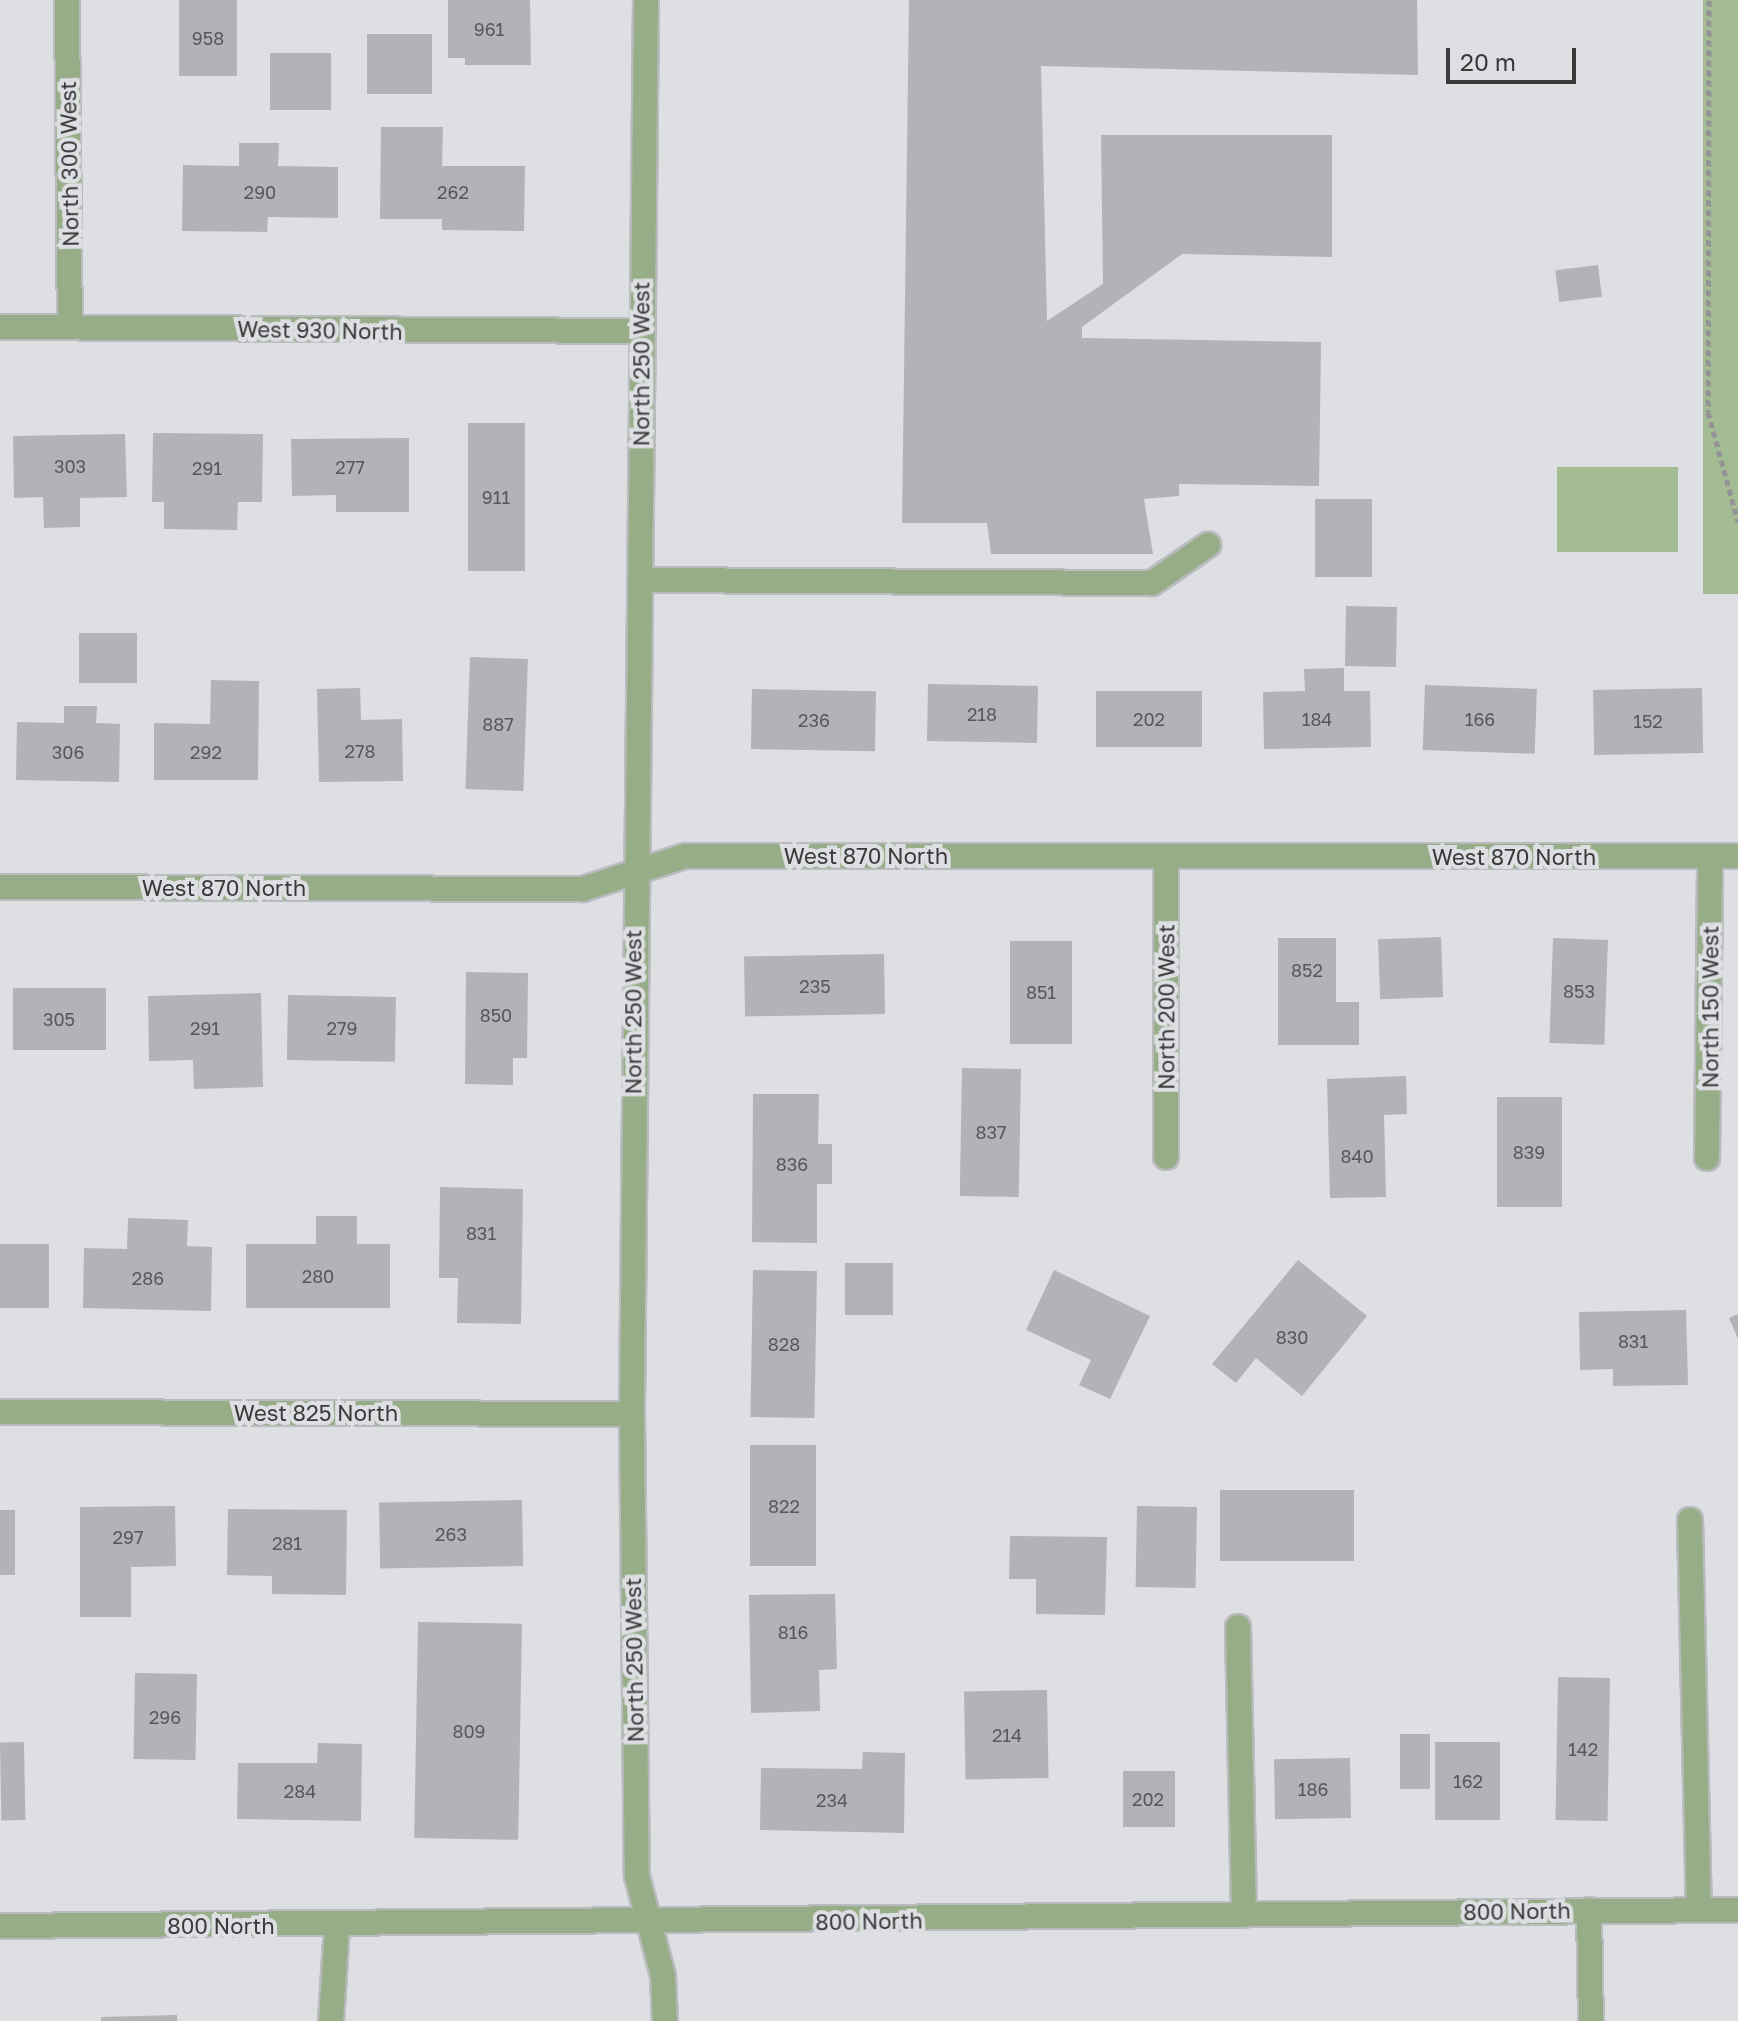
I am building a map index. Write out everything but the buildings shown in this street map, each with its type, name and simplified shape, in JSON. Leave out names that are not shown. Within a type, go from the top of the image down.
[{"type":"street","name":"North 300 West","points":[[67,0],[70,327]]},
{"type":"street","name":"North 250 West","points":[[646,0],[634,873],[632,1414],[637,1876],[651,1923],[665,2021]]},
{"type":"street","name":"West 930 North","points":[[0,327],[640,331]]},
{"type":"street","points":[[640,580],[1152,583],[1208,545]]},
{"type":"street","name":"West 870 North","points":[[0,887],[583,889],[685,856],[1738,856]]},
{"type":"street","name":"North 150 West","points":[[1707,1158],[1710,856]]},
{"type":"street","name":"North 200 West","points":[[1166,858],[1166,1157]]},
{"type":"street","name":"West 825 North","points":[[0,1412],[632,1414]]},
{"type":"street","points":[[1690,1520],[1699,1910]]},
{"type":"street","points":[[1238,1627],[1244,1915]]},
{"type":"street","points":[[1589,1910],[1591,2021]]},
{"type":"street","name":"800 North","points":[[0,1926],[337,1926],[1738,1910]]},
{"type":"street","points":[[331,2021],[337,1926]]},
{"type":"path","points":[[1709,0],[1708,412],[1738,522]]},
{"type":"green space","points":[[1703,0],[1738,0],[1738,594],[1703,594]]},
{"type":"green space","points":[[1557,467],[1678,467],[1678,552],[1557,552]]}]
